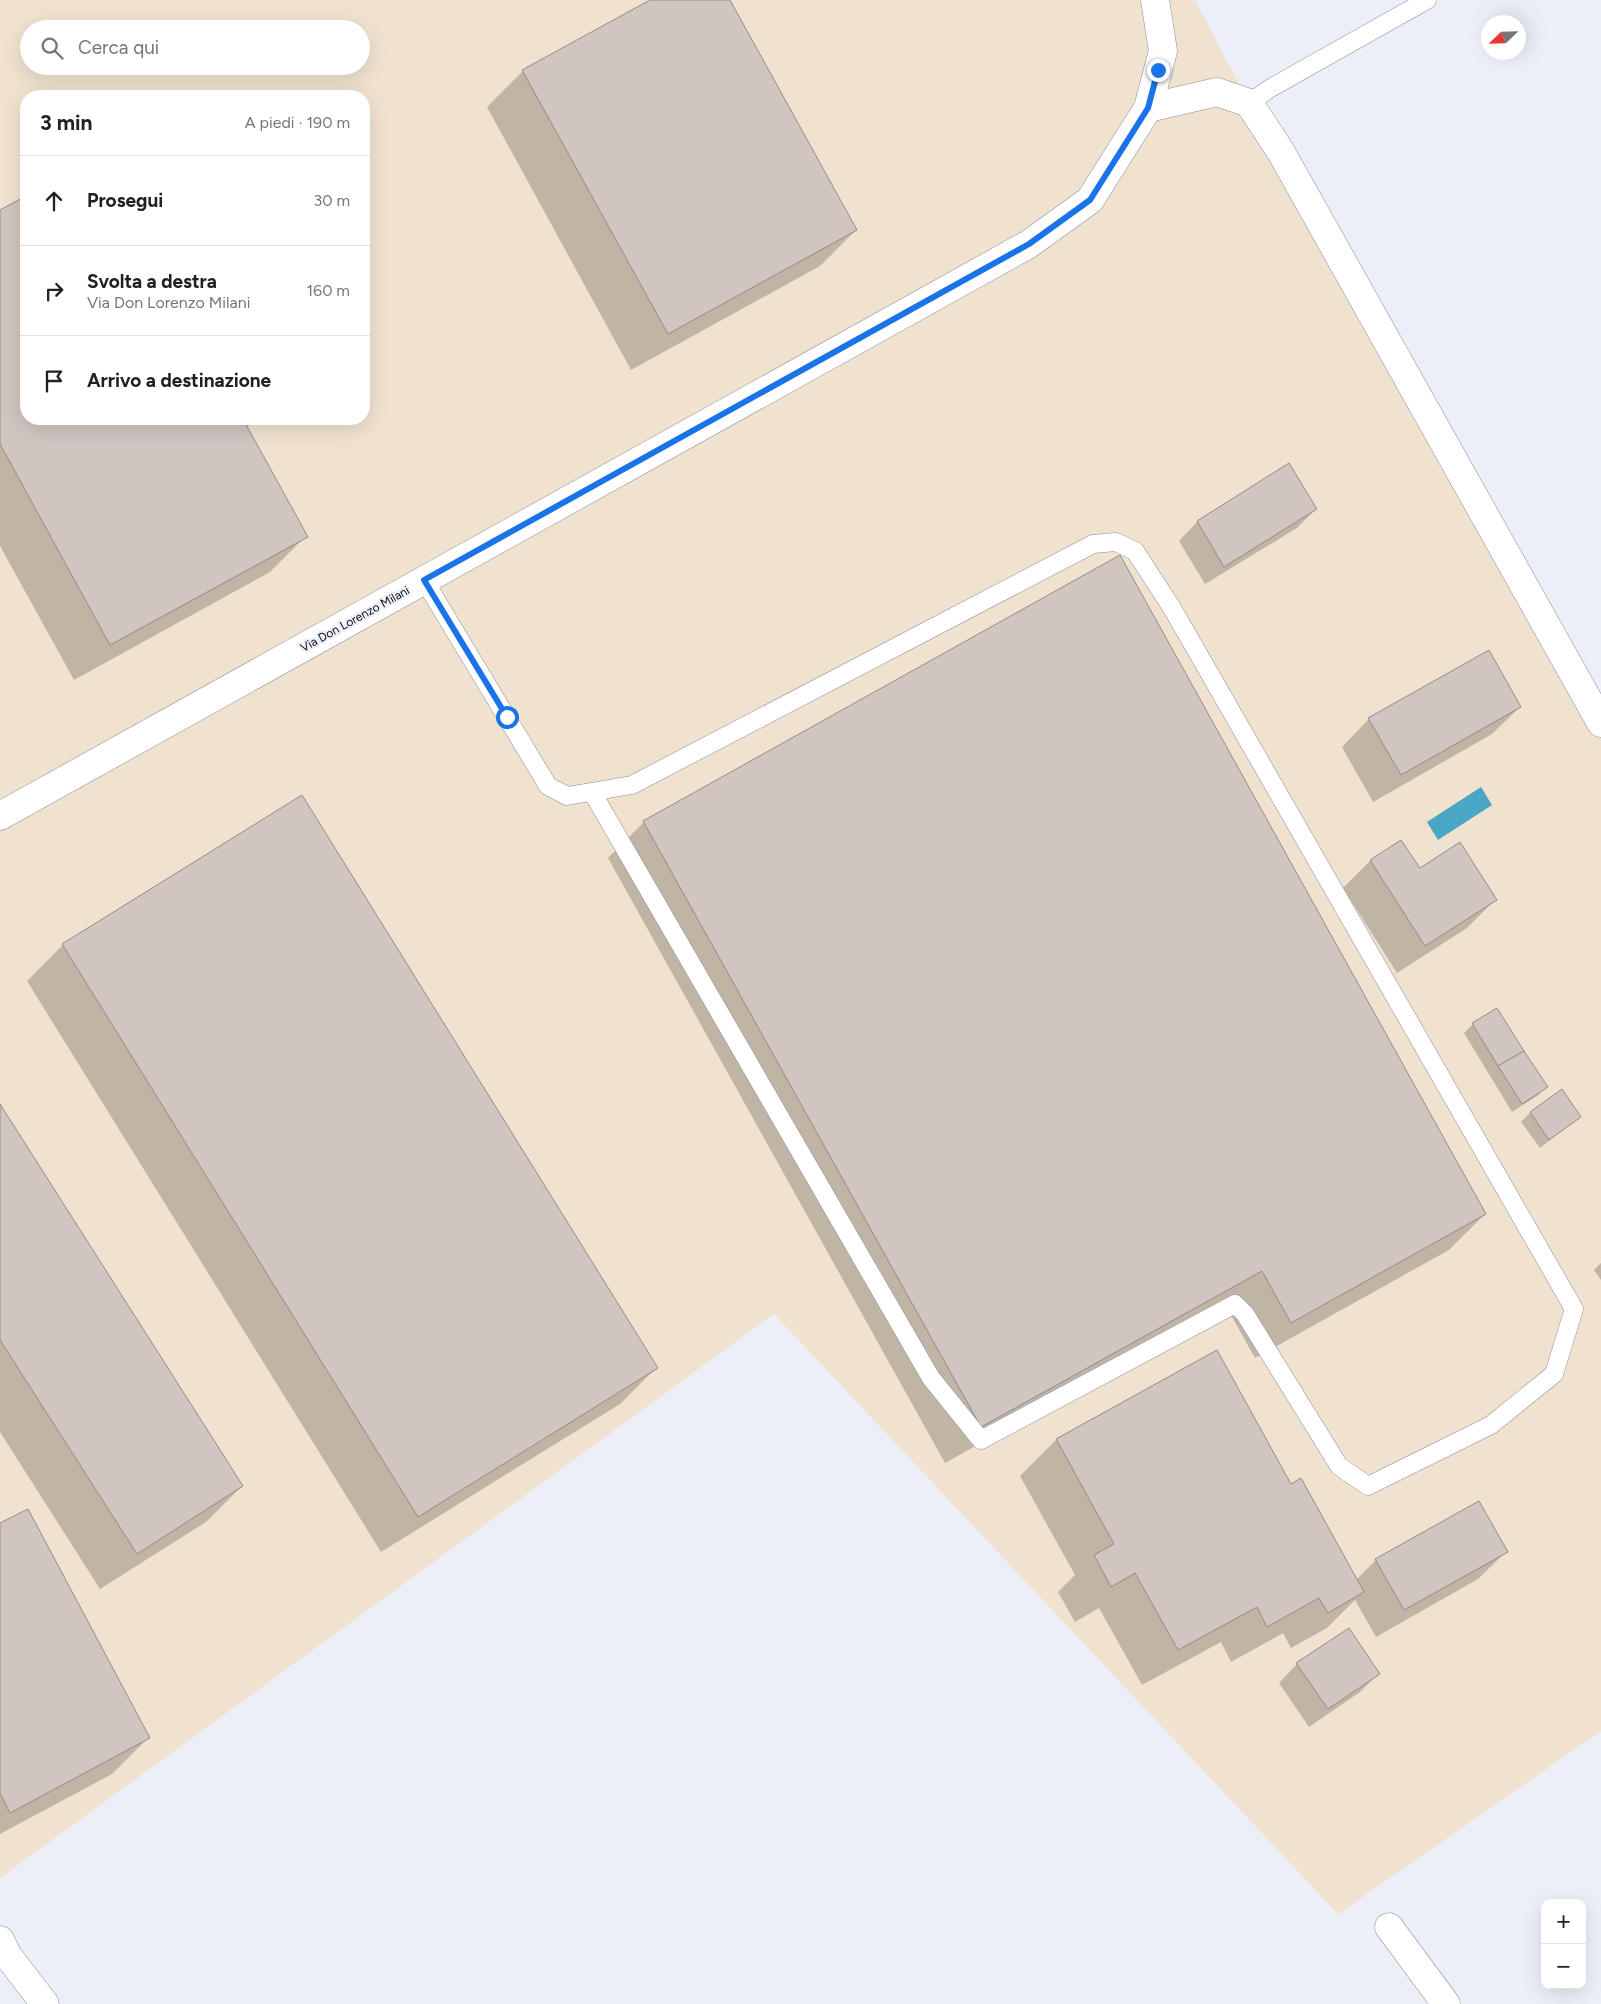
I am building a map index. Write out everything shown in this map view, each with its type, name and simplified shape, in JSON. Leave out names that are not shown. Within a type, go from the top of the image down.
[{"type":"street","name":"Via Don Lorenzo Milani","points":[[0,816],[1029,244],[1090,200],[1148,108],[1163,51],[1155,0]]},
{"type":"street","points":[[1148,108],[1217,92],[1248,103],[1281,152],[1601,723]]},
{"type":"street","points":[[1389,1927],[1446,2004]]},
{"type":"street","points":[[0,1940],[8,1956],[45,2004]]},
{"type":"lane","points":[[1248,103],[1269,89],[1427,0]]},
{"type":"lane","points":[[424,580],[548,786],[568,796],[632,785],[1093,544],[1116,542],[1135,551],[1172,608],[1574,1309],[1554,1374],[1491,1425],[1368,1486],[1339,1466],[1245,1314],[1235,1304],[981,1440],[931,1378],[592,792]]},
{"type":"shaded area","points":[[0,0],[1195,0],[1249,103],[1601,726],[1601,1731],[1338,1914],[774,1314],[0,1878]]},
{"type":"water","points":[[1481,787],[1492,805],[1438,840],[1427,822]]},
{"type":"building","points":[[650,0],[730,0],[857,230],[668,334],[522,70]]},
{"type":"building","points":[[20,199],[20,425],[246,425],[308,537],[110,645],[0,444],[0,210]]},
{"type":"building","points":[[1289,463],[1317,509],[1224,567],[1197,521]]},
{"type":"building","points":[[1120,555],[1486,1214],[1291,1323],[1262,1271],[981,1427],[643,821]]},
{"type":"building","points":[[1489,650],[1521,707],[1401,775],[1368,718]]},
{"type":"building","points":[[302,795],[658,1368],[418,1517],[62,944]]},
{"type":"building","points":[[1401,840],[1420,868],[1460,842],[1497,900],[1425,946],[1370,860]]},
{"type":"building","points":[[1497,1008],[1524,1051],[1498,1066],[1472,1023]]},
{"type":"building","points":[[1524,1051],[1548,1087],[1522,1104],[1498,1066]]},
{"type":"building","points":[[1562,1089],[1581,1117],[1549,1140],[1530,1112]]},
{"type":"building","points":[[0,1104],[243,1486],[137,1554],[0,1340]]},
{"type":"building","points":[[1217,1350],[1291,1484],[1301,1478],[1364,1592],[1328,1613],[1319,1598],[1267,1627],[1257,1607],[1178,1650],[1135,1573],[1111,1587],[1094,1555],[1114,1544],[1056,1439]]},
{"type":"building","points":[[1479,1501],[1508,1552],[1404,1610],[1375,1559]]},
{"type":"building","points":[[28,1509],[150,1738],[10,1813],[0,1793],[0,1523]]},
{"type":"building","points":[[1349,1628],[1380,1674],[1328,1709],[1296,1663]]},
{"type":"route","points":[[507,717],[424,580],[1029,244],[1090,200],[1148,108],[1158,70]]}]
